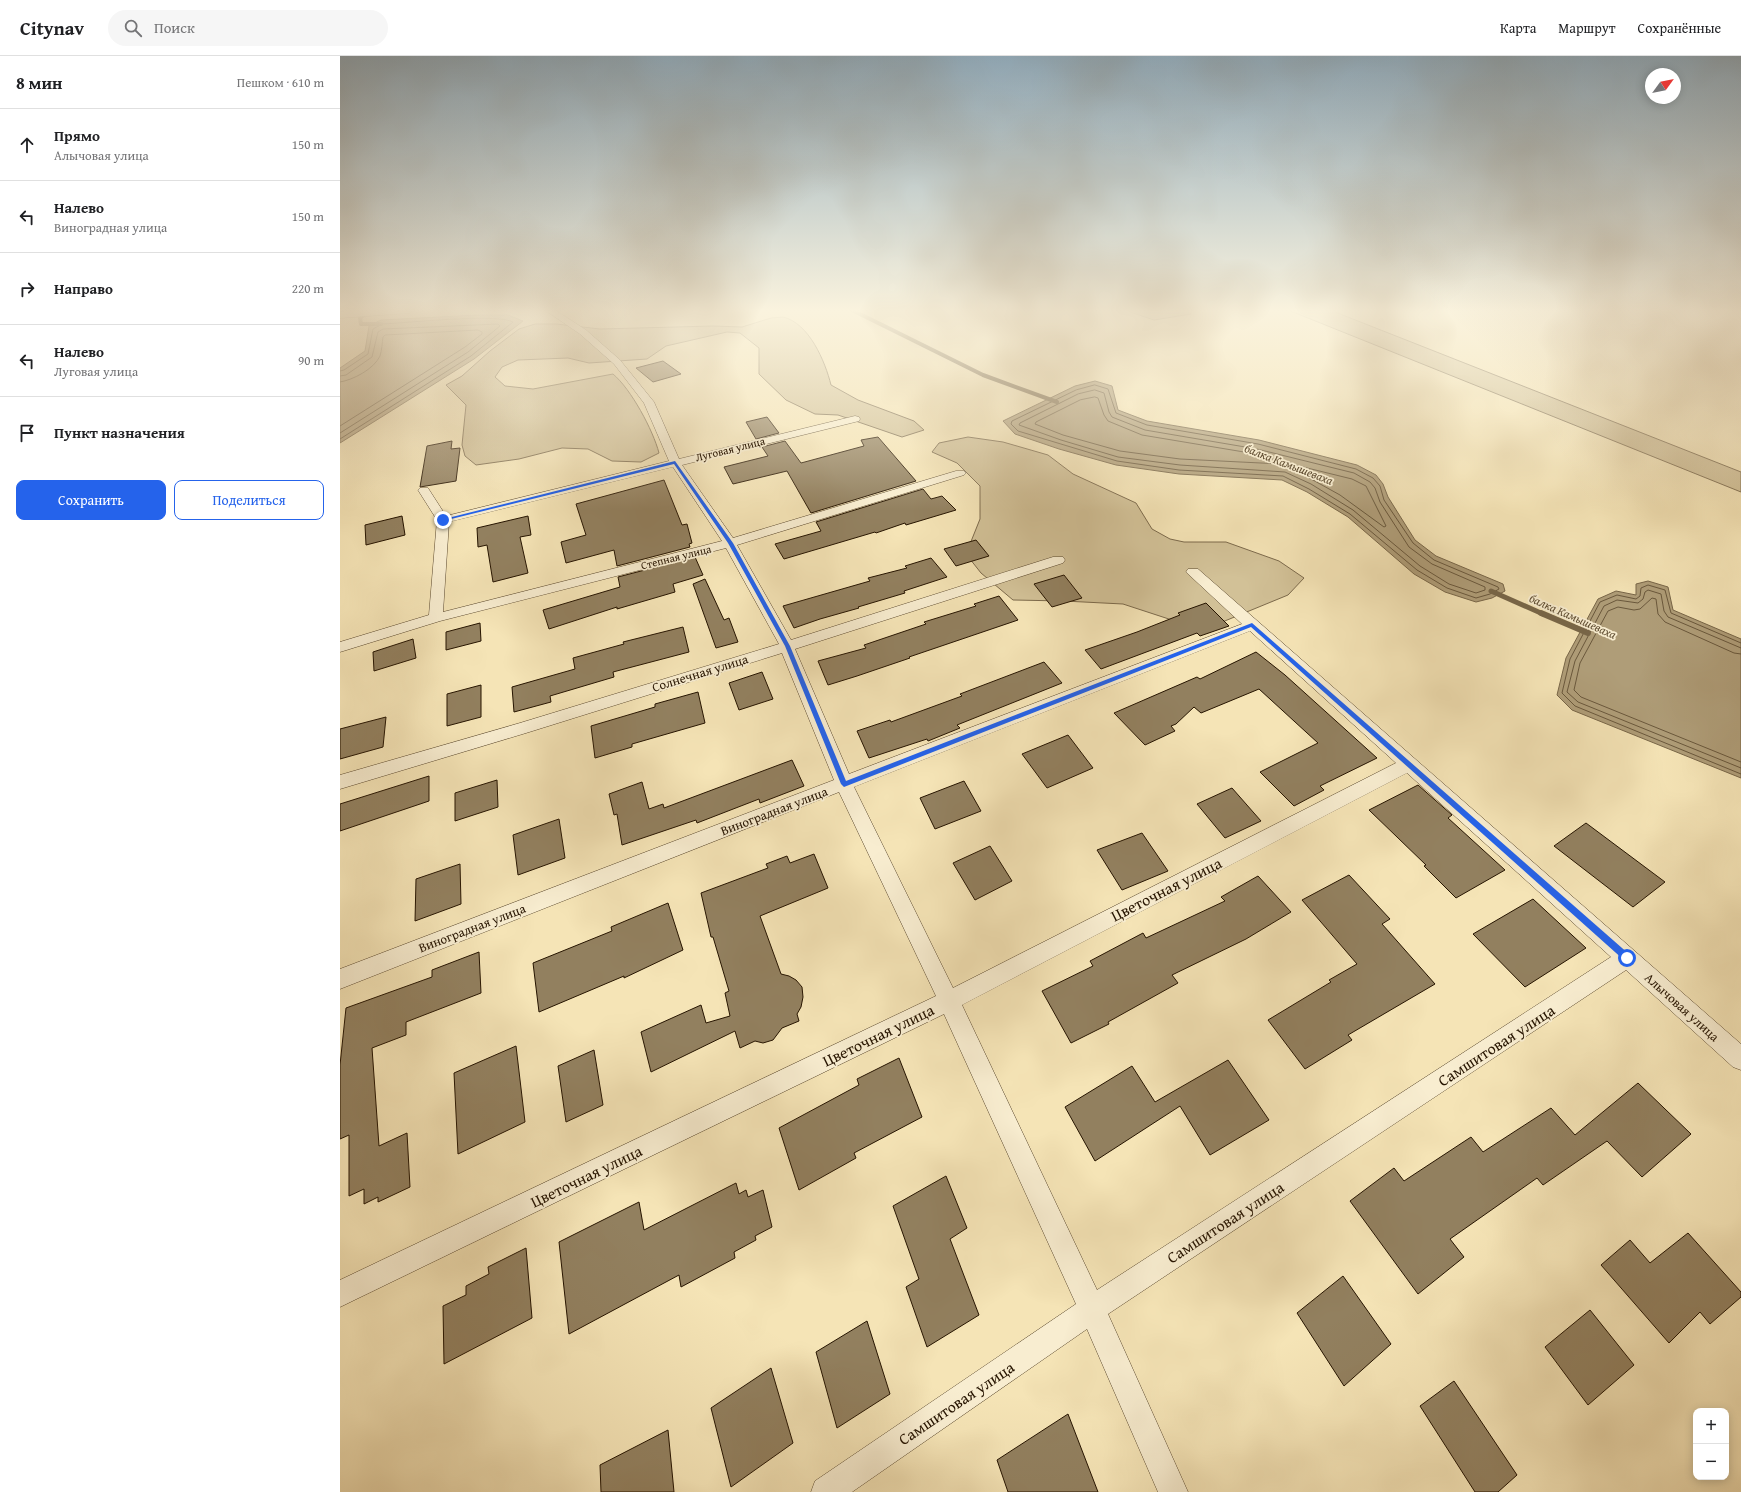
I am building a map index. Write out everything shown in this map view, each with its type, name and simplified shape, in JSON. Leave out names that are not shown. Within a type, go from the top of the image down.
[{"type":"street","points":[[629,377],[649,402],[675,462],[730,543],[787,646],[844,784],[949,1001],[1092,1309],[1173,1492]]},
{"type":"street","name":"Луговая улица","points":[[443,520],[855,419]]},
{"type":"street","name":"Степная улица","points":[[340,647],[436,618],[730,543],[960,473]]},
{"type":"street","points":[[424,490],[443,520],[436,618]]},
{"type":"street","name":"Солнечная улица","points":[[340,782],[421,759],[787,646],[1058,560]]},
{"type":"street","name":"Алычовая улица","points":[[1192,572],[1741,1059]]},
{"type":"street","name":"Виноградная улица","points":[[340,979],[1252,625]]},
{"type":"street","name":"Цветочная улица","points":[[340,1294],[949,1001],[1409,764]]},
{"type":"street","name":"Самшитовая улица","points":[[826,1492],[1092,1309],[1627,958]]},
{"type":"shaded area","points":[[460,377],[495,377],[505,386],[533,389],[597,377],[616,377],[627,389],[647,422],[659,453],[641,462],[612,461],[588,449],[562,448],[519,459],[476,465],[465,456],[462,445],[466,405],[446,385]]},
{"type":"shaded area","points":[[762,377],[829,377],[831,385],[858,400],[914,421],[924,430],[902,437],[838,415],[815,414],[786,400]]},
{"type":"shaded area","points":[[1455,377],[1500,377],[1741,472],[1741,492]]},
{"type":"shaded area","points":[[968,437],[1003,442],[1048,455],[1073,474],[1136,503],[1152,529],[1170,539],[1184,542],[1226,542],[1279,561],[1304,578],[1288,595],[1215,625],[1178,622],[1123,604],[1013,600],[981,573],[966,554],[980,519],[980,486],[957,463],[932,452],[939,443]]},
{"type":"water","points":[[340,377],[445,377],[340,443]]},
{"type":"water","points":[[1095,381],[1112,386],[1118,410],[1147,421],[1259,440],[1357,465],[1376,475],[1383,484],[1388,497],[1415,540],[1436,556],[1503,584],[1505,591],[1492,598],[1476,602],[1445,592],[1414,574],[1348,517],[1307,492],[1282,480],[1179,474],[1116,465],[1059,449],[1015,434],[1003,421],[1075,386]]},
{"type":"water","points":[[1648,581],[1668,587],[1673,610],[1741,639],[1741,778],[1572,710],[1557,695],[1566,658],[1598,599],[1616,591],[1636,595],[1636,584]]},
{"type":"building","points":[[647,377],[670,377],[653,382]]},
{"type":"building","points":[[767,417],[779,433],[756,439],[746,422]]},
{"type":"building","points":[[878,437],[916,481],[811,513],[787,471],[733,484],[724,467],[768,456],[762,447],[785,441],[801,463],[864,446],[861,440]]},
{"type":"building","points":[[452,441],[451,449],[460,448],[456,481],[420,487],[427,446]]},
{"type":"building","points":[[664,480],[682,525],[687,524],[692,543],[689,544],[690,547],[617,566],[614,550],[566,563],[561,542],[586,535],[576,504]]},
{"type":"building","points":[[923,489],[931,499],[942,496],[956,510],[906,525],[905,523],[876,533],[875,532],[784,559],[775,544],[821,531],[816,522]]},
{"type":"building","points":[[402,516],[405,535],[366,545],[365,525]]},
{"type":"building","points":[[528,516],[531,535],[520,537],[528,573],[493,582],[487,545],[478,547],[477,528]]},
{"type":"building","points":[[976,540],[989,556],[956,566],[944,549]]},
{"type":"building","points":[[695,557],[703,575],[673,584],[675,592],[617,609],[617,607],[549,629],[543,610],[620,587],[618,577]]},
{"type":"building","points":[[931,558],[947,577],[904,591],[905,593],[858,607],[859,608],[794,628],[783,606],[870,581],[868,578],[907,568],[905,566]]},
{"type":"building","points":[[1064,575],[1082,598],[1052,607],[1034,584]]},
{"type":"building","points":[[705,579],[724,620],[729,618],[738,642],[716,648],[693,584]]},
{"type":"building","points":[[999,596],[1018,620],[828,685],[818,661],[866,648],[864,645],[926,624],[924,622],[976,606],[974,604]]},
{"type":"building","points":[[1206,603],[1229,626],[1200,636],[1197,633],[1101,669],[1085,650],[1137,632],[1180,615],[1178,613]]},
{"type":"building","points":[[480,623],[481,641],[446,650],[446,632]]},
{"type":"building","points":[[683,627],[689,652],[613,672],[614,677],[550,696],[551,702],[514,712],[512,687],[575,669],[573,658],[624,644],[623,642]]},
{"type":"building","points":[[413,639],[416,658],[374,671],[373,652]]},
{"type":"building","points":[[1256,652],[1285,675],[1377,758],[1320,786],[1324,790],[1294,806],[1260,772],[1318,743],[1259,689],[1201,713],[1194,707],[1176,724],[1171,726],[1175,731],[1145,745],[1114,713],[1197,677],[1200,679]]},
{"type":"building","points":[[1044,662],[1062,683],[957,725],[960,728],[928,741],[927,739],[869,758],[857,731],[890,720],[891,722],[962,696],[960,694]]},
{"type":"building","points":[[762,672],[773,699],[739,710],[729,683]]},
{"type":"building","points":[[481,685],[481,717],[447,726],[447,694]]},
{"type":"building","points":[[698,692],[705,723],[632,744],[632,747],[595,758],[591,726],[655,707],[655,704]]},
{"type":"building","points":[[386,717],[383,747],[340,759],[340,729]]},
{"type":"building","points":[[1068,735],[1093,768],[1047,788],[1022,754]]},
{"type":"building","points":[[792,760],[804,786],[760,803],[759,799],[697,823],[696,820],[622,845],[617,814],[614,815],[609,794],[642,782],[649,809],[663,804],[664,808]]},
{"type":"building","points":[[429,776],[429,801],[340,831],[340,804]]},
{"type":"building","points":[[497,780],[498,807],[455,821],[455,793]]},
{"type":"building","points":[[964,781],[981,811],[935,829],[920,798]]},
{"type":"building","points":[[1418,785],[1452,815],[1448,818],[1505,870],[1456,898],[1424,866],[1426,865],[1369,810]]},
{"type":"building","points":[[1232,788],[1261,821],[1225,838],[1197,804]]},
{"type":"building","points":[[559,819],[565,858],[518,875],[513,835]]},
{"type":"building","points":[[1586,823],[1665,882],[1633,907],[1554,846]]},
{"type":"building","points":[[1142,833],[1168,871],[1122,890],[1097,850]]},
{"type":"building","points":[[990,846],[1012,881],[975,900],[953,863]]},
{"type":"building","points":[[814,854],[828,888],[760,916],[781,974],[796,980],[802,987],[803,997],[801,1007],[797,1014],[799,1021],[782,1028],[773,1040],[763,1043],[755,1041],[740,1048],[735,1031],[651,1072],[641,1032],[701,1005],[706,1023],[730,1016],[725,993],[729,991],[713,937],[711,937],[701,893],[768,868],[766,864],[787,856],[790,863]]},
{"type":"building","points":[[460,864],[461,904],[415,921],[416,879]]},
{"type":"building","points":[[1349,875],[1390,919],[1382,924],[1435,984],[1348,1035],[1352,1040],[1305,1069],[1268,1020],[1331,982],[1329,980],[1357,964],[1302,900]]},
{"type":"building","points":[[1258,876],[1291,912],[1246,939],[1172,975],[1178,983],[1108,1022],[1109,1024],[1071,1043],[1042,991],[1093,966],[1090,961],[1143,933],[1146,938],[1225,901],[1221,897]]},
{"type":"building","points":[[1533,899],[1586,948],[1525,987],[1473,934]]},
{"type":"building","points":[[668,903],[683,950],[624,978],[624,976],[539,1012],[533,963],[612,931],[611,927]]},
{"type":"building","points":[[479,952],[481,993],[406,1022],[406,1035],[372,1048],[379,1146],[407,1133],[410,1187],[378,1202],[378,1197],[364,1204],[364,1189],[349,1196],[349,1135],[340,1139],[340,1065],[346,1008],[432,977],[432,970]]},
{"type":"building","points":[[516,1046],[525,1122],[458,1154],[454,1073]]},
{"type":"building","points":[[594,1050],[603,1105],[566,1122],[558,1066]]},
{"type":"building","points":[[899,1058],[922,1117],[854,1153],[856,1158],[799,1190],[779,1128],[859,1085],[857,1079]]},
{"type":"building","points":[[1228,1060],[1269,1120],[1210,1155],[1180,1106],[1095,1161],[1065,1107],[1132,1066],[1155,1102]]},
{"type":"building","points":[[1638,1083],[1691,1134],[1642,1177],[1607,1141],[1543,1185],[1537,1178],[1450,1239],[1464,1257],[1418,1294],[1350,1201],[1394,1168],[1404,1181],[1471,1137],[1483,1152],[1551,1108],[1575,1135]]},
{"type":"building","points":[[946,1176],[967,1228],[950,1239],[979,1315],[927,1347],[906,1287],[919,1279],[893,1206]]},
{"type":"building","points":[[736,1183],[739,1194],[746,1190],[748,1197],[763,1190],[772,1227],[755,1236],[756,1240],[734,1252],[735,1258],[681,1287],[679,1275],[569,1334],[559,1242],[639,1202],[644,1230]]},
{"type":"building","points":[[1688,1233],[1741,1292],[1741,1297],[1710,1324],[1700,1312],[1669,1343],[1601,1265],[1630,1240],[1650,1263]]},
{"type":"building","points":[[526,1248],[532,1318],[444,1364],[443,1306],[466,1295],[466,1286],[489,1274],[488,1267]]},
{"type":"building","points":[[1343,1276],[1391,1344],[1344,1386],[1297,1313]]},
{"type":"building","points":[[1590,1310],[1634,1365],[1588,1405],[1545,1347]]},
{"type":"building","points":[[867,1321],[890,1394],[837,1428],[816,1352]]},
{"type":"building","points":[[771,1368],[793,1443],[731,1487],[711,1408]]},
{"type":"building","points":[[1454,1381],[1517,1475],[1498,1492],[1475,1492],[1420,1406]]},
{"type":"building","points":[[1068,1414],[1098,1492],[1008,1492],[997,1460]]},
{"type":"building","points":[[668,1430],[674,1492],[601,1492],[600,1465]]},
{"type":"waterway","name":"балка Камышеваха","points":[[989,377],[1057,402]]},
{"type":"waterway","name":"балка Камышеваха","points":[[1491,591],[1543,614]]},
{"type":"waterway","name":"балка Камышеваха","points":[[1541,613],[1588,633]]},
{"type":"route","points":[[443,520],[675,462],[730,543],[787,646],[844,784],[1252,625],[1627,958]]}]
